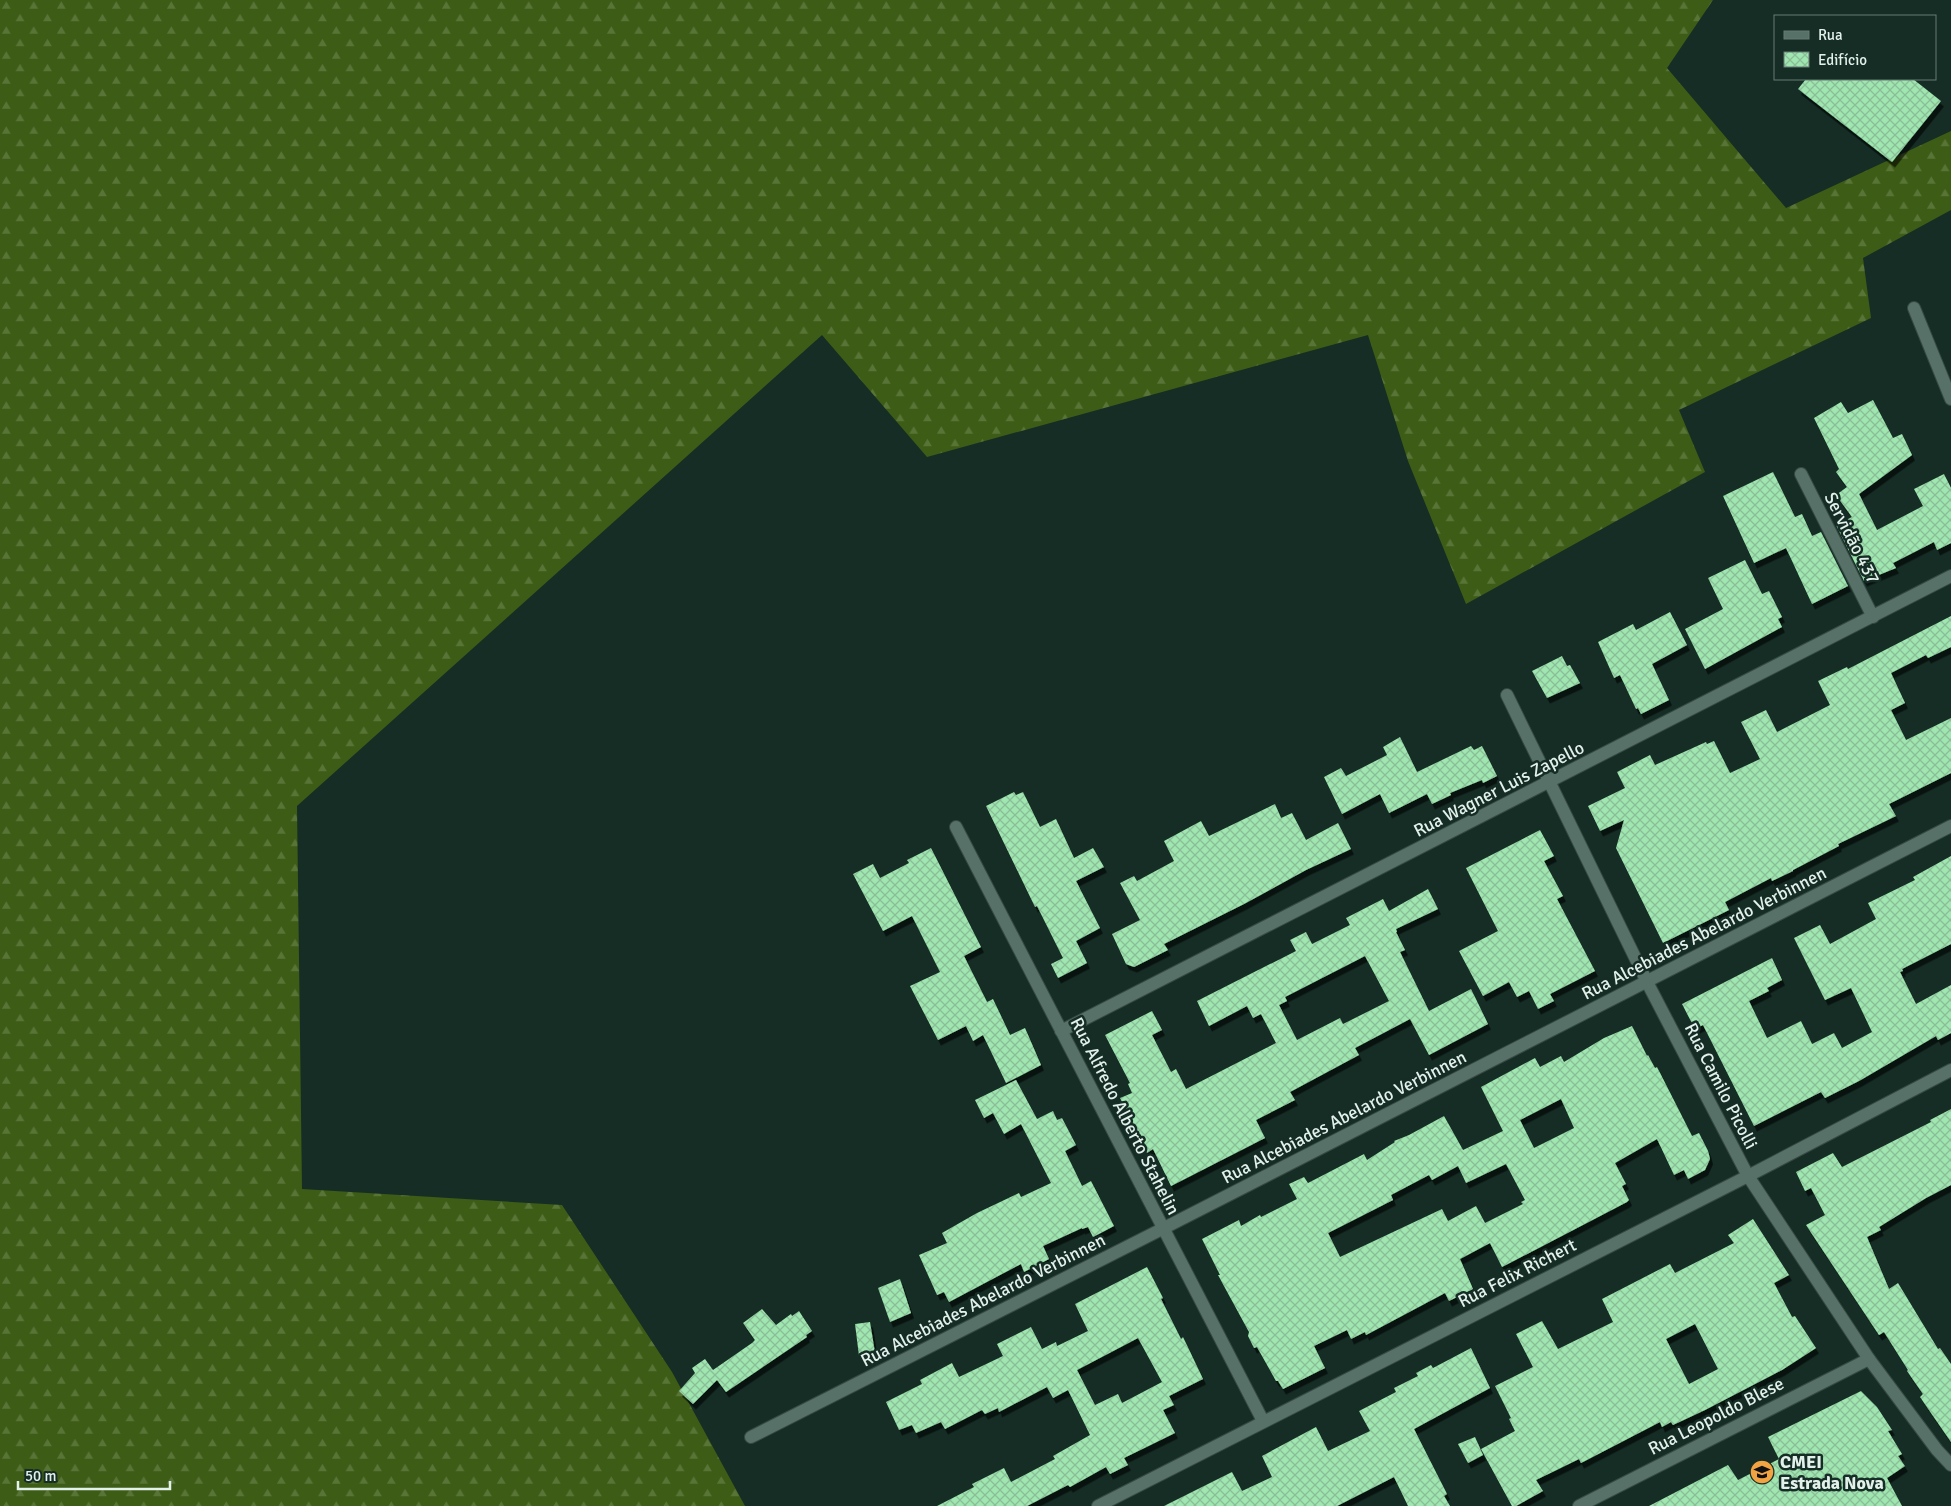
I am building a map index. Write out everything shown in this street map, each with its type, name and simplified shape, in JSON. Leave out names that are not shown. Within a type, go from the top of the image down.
[{"type":"street","points":[[1914,308],[1951,399]]},
{"type":"street","name":"Servidão 437","points":[[1801,474],[1873,617]]},
{"type":"street","name":"Rua Wagner Luis Zapello","points":[[1061,1031],[1951,576]]},
{"type":"street","name":"Rua Camilo Picolli","points":[[1507,695],[1647,982],[1748,1176],[1869,1359],[1937,1450],[1951,1465]]},
{"type":"street","name":"Rua Alcebiades Abelardo Verbinnen","points":[[751,1436],[1164,1228],[1951,826]]},
{"type":"street","name":"Rua Alfredo Alberto Stahelin","points":[[956,827],[1263,1421]]},
{"type":"street","name":"Rua Felix Richert","points":[[1098,1506],[1748,1176],[1951,1070]]},
{"type":"street","name":"Rua Leopoldo Blese","points":[[1579,1506],[1869,1359]]},
{"type":"green space","points":[[0,0],[1713,0],[1667,68],[1786,208],[1951,131],[1951,210],[1863,258],[1871,318],[1679,410],[1705,472],[1466,604],[1408,461],[1368,335],[927,457],[822,335],[297,806],[302,1189],[562,1205],[672,1372],[745,1506],[0,1506]]},
{"type":"building","points":[[1805,80],[1914,80],[1941,101],[1892,162],[1798,89]]},
{"type":"building","points":[[1873,400],[1893,438],[1902,434],[1912,455],[1859,494],[1877,530],[1923,506],[1914,489],[1944,474],[1951,488],[1951,543],[1937,550],[1934,542],[1893,563],[1896,568],[1864,581],[1836,525],[1852,517],[1836,495],[1847,487],[1836,472],[1839,469],[1814,418],[1841,402],[1848,413]]},
{"type":"building","points":[[1773,472],[1795,517],[1802,514],[1812,536],[1821,532],[1848,586],[1812,604],[1786,548],[1754,563],[1723,496]]},
{"type":"building","points":[[1745,560],[1762,594],[1769,591],[1782,617],[1778,619],[1782,627],[1705,669],[1685,629],[1723,609],[1708,578]]},
{"type":"building","points":[[1670,612],[1687,645],[1652,664],[1669,700],[1641,714],[1638,708],[1636,709],[1620,675],[1614,678],[1598,642],[1633,624],[1636,630]]},
{"type":"building","points":[[1951,616],[1951,647],[1928,658],[1926,655],[1891,673],[1905,703],[1891,710],[1906,740],[1951,718],[1951,773],[1889,804],[1896,816],[1838,844],[1839,846],[1793,871],[1772,881],[1771,878],[1725,902],[1729,910],[1663,943],[1616,848],[1624,820],[1600,831],[1588,806],[1625,788],[1617,772],[1650,755],[1655,765],[1706,742],[1707,744],[1714,741],[1730,773],[1760,759],[1741,722],[1766,710],[1777,732],[1830,705],[1818,681],[1847,667],[1848,669]]},
{"type":"building","points":[[1562,656],[1567,666],[1570,665],[1580,683],[1547,698],[1532,671]]},
{"type":"building","points":[[1400,737],[1417,772],[1471,746],[1474,750],[1482,746],[1497,776],[1483,783],[1482,780],[1450,793],[1451,795],[1432,804],[1427,794],[1389,813],[1380,794],[1342,814],[1324,777],[1341,768],[1346,776],[1387,755],[1383,747]]},
{"type":"building","points":[[1014,792],[1016,795],[1023,792],[1040,827],[1056,819],[1074,858],[1093,848],[1104,867],[1076,881],[1100,928],[1076,941],[1087,963],[1058,978],[1051,964],[1063,958],[1037,906],[1035,907],[986,806]]},
{"type":"building","points":[[1275,804],[1281,818],[1292,813],[1306,840],[1338,823],[1351,849],[1306,870],[1164,944],[1168,950],[1134,967],[1126,964],[1112,934],[1140,920],[1120,883],[1134,876],[1137,881],[1174,861],[1164,841],[1201,821],[1209,836]]},
{"type":"building","points":[[1540,830],[1554,856],[1544,861],[1563,896],[1557,899],[1595,971],[1550,994],[1554,1001],[1538,1009],[1529,991],[1517,997],[1509,982],[1483,996],[1459,951],[1498,931],[1466,868]]},
{"type":"building","points":[[931,848],[981,947],[964,956],[987,1002],[993,999],[1010,1035],[1025,1028],[1041,1065],[1006,1083],[983,1035],[973,1041],[966,1026],[938,1040],[910,986],[940,972],[912,916],[883,931],[853,874],[873,864],[880,878],[909,863],[907,860]]},
{"type":"building","points":[[1951,856],[1951,944],[1902,969],[1903,971],[1900,972],[1916,1004],[1951,985],[1951,1033],[1938,1040],[1936,1036],[1859,1081],[1825,1098],[1821,1092],[1754,1126],[1703,1025],[1695,1029],[1682,1004],[1772,958],[1782,980],[1767,988],[1769,991],[1749,1001],[1767,1038],[1801,1021],[1812,1044],[1834,1033],[1842,1048],[1872,1032],[1851,988],[1825,1000],[1794,938],[1820,925],[1830,944],[1876,919],[1868,903],[1915,880],[1913,877]]},
{"type":"building","points":[[1428,889],[1438,909],[1396,929],[1405,950],[1400,952],[1429,1011],[1471,989],[1488,1024],[1429,1055],[1410,1019],[1355,1048],[1359,1055],[1290,1092],[1295,1100],[1256,1120],[1265,1138],[1171,1186],[1153,1149],[1147,1153],[1120,1098],[1132,1093],[1128,1084],[1130,1083],[1105,1035],[1152,1011],[1162,1030],[1152,1035],[1171,1072],[1176,1069],[1186,1089],[1276,1043],[1261,1014],[1253,1018],[1247,1006],[1209,1026],[1197,1001],[1296,951],[1290,940],[1306,932],[1312,944],[1350,925],[1346,918],[1383,899],[1389,911]],"holes":[[[1365,956],[1389,1001],[1343,1024],[1340,1018],[1297,1040],[1279,1005],[1287,1001],[1285,997]]]},
{"type":"building","points":[[1632,1026],[1647,1056],[1655,1068],[1657,1067],[1692,1136],[1699,1133],[1710,1159],[1705,1170],[1688,1179],[1684,1170],[1674,1175],[1657,1139],[1615,1163],[1626,1184],[1622,1186],[1629,1200],[1627,1202],[1502,1267],[1490,1243],[1460,1259],[1473,1289],[1449,1301],[1445,1293],[1366,1335],[1365,1332],[1351,1339],[1347,1330],[1314,1346],[1325,1368],[1283,1389],[1278,1381],[1276,1381],[1257,1347],[1254,1348],[1248,1336],[1249,1332],[1218,1275],[1220,1275],[1202,1239],[1239,1220],[1241,1226],[1260,1215],[1261,1217],[1297,1199],[1289,1184],[1304,1177],[1308,1183],[1364,1154],[1367,1160],[1394,1141],[1444,1116],[1463,1150],[1503,1131],[1481,1087],[1535,1058],[1540,1067],[1561,1056],[1564,1062],[1604,1038]],"holes":[[[1561,1099],[1574,1128],[1534,1148],[1520,1120]],[[1506,1164],[1525,1200],[1521,1202],[1523,1204],[1485,1223],[1476,1206],[1448,1221],[1442,1209],[1340,1257],[1328,1233],[1393,1200],[1391,1195],[1429,1175],[1432,1180],[1458,1166],[1466,1183]]]},
{"type":"building","points":[[1016,1080],[1037,1119],[1053,1111],[1057,1120],[1062,1118],[1076,1145],[1065,1151],[1082,1186],[1091,1181],[1114,1226],[1093,1237],[1088,1227],[1082,1228],[1043,1246],[1049,1259],[1024,1272],[1021,1264],[949,1302],[944,1292],[937,1295],[919,1255],[947,1243],[942,1233],[977,1213],[1019,1193],[1021,1197],[1051,1183],[1021,1124],[1004,1134],[993,1113],[984,1118],[975,1100]]},
{"type":"building","points":[[1951,1109],[1951,1185],[1879,1227],[1881,1230],[1867,1237],[1889,1289],[1898,1283],[1938,1349],[1940,1348],[1951,1364],[1951,1442],[1920,1397],[1923,1394],[1884,1332],[1879,1335],[1806,1225],[1825,1215],[1811,1188],[1805,1191],[1796,1172],[1833,1153],[1842,1167],[1931,1122],[1930,1120]]},
{"type":"building","points":[[1753,1219],[1789,1275],[1774,1283],[1792,1317],[1795,1316],[1816,1348],[1782,1370],[1705,1410],[1673,1425],[1671,1422],[1662,1427],[1660,1422],[1581,1463],[1579,1459],[1536,1480],[1543,1491],[1516,1506],[1512,1506],[1481,1449],[1515,1431],[1509,1419],[1511,1418],[1495,1386],[1533,1367],[1516,1334],[1542,1321],[1558,1349],[1613,1322],[1602,1299],[1670,1264],[1675,1273],[1734,1243],[1728,1235]],"holes":[[[1695,1324],[1718,1369],[1689,1384],[1666,1339]]]},
{"type":"building","points":[[1147,1267],[1181,1339],[1183,1337],[1203,1379],[1169,1396],[1174,1405],[1163,1410],[1175,1433],[1124,1458],[1128,1465],[1110,1474],[1106,1467],[1070,1487],[1068,1485],[1027,1506],[937,1506],[974,1487],[972,1484],[1004,1468],[1011,1482],[1055,1459],[1053,1456],[1090,1435],[1068,1390],[1053,1398],[1047,1387],[999,1412],[998,1408],[985,1414],[982,1410],[945,1429],[941,1422],[916,1433],[912,1425],[899,1430],[886,1402],[922,1384],[920,1380],[952,1363],[959,1377],[1003,1356],[997,1344],[1031,1327],[1042,1349],[1056,1342],[1057,1346],[1088,1331],[1075,1304]],"holes":[[[1138,1338],[1162,1382],[1122,1403],[1118,1394],[1095,1405],[1077,1370]]]},
{"type":"building","points":[[900,1279],[911,1313],[890,1322],[878,1288]]},
{"type":"building","points":[[762,1309],[776,1325],[791,1314],[792,1316],[799,1311],[812,1331],[806,1335],[807,1337],[726,1392],[717,1380],[693,1404],[679,1391],[695,1373],[692,1368],[705,1359],[713,1370],[752,1343],[755,1340],[743,1323]]},
{"type":"building","points":[[870,1322],[875,1353],[859,1356],[855,1324]]},
{"type":"building","points":[[1471,1348],[1490,1388],[1414,1429],[1447,1494],[1444,1496],[1450,1506],[1408,1506],[1394,1477],[1337,1506],[1164,1506],[1232,1472],[1242,1491],[1272,1477],[1262,1456],[1316,1427],[1328,1451],[1370,1431],[1359,1411],[1396,1392],[1394,1388],[1418,1376],[1416,1373],[1431,1365],[1433,1368]]},
{"type":"building","points":[[1861,1391],[1877,1407],[1892,1430],[1888,1431],[1902,1454],[1898,1456],[1905,1466],[1887,1478],[1902,1506],[1649,1506],[1728,1465],[1738,1480],[1779,1459],[1768,1437]]},
{"type":"building","points":[[1475,1437],[1483,1455],[1468,1463],[1458,1444]]},
{"type":"place","name":"CMEI Estrada Nova","points":[[1762,1472]]}]
